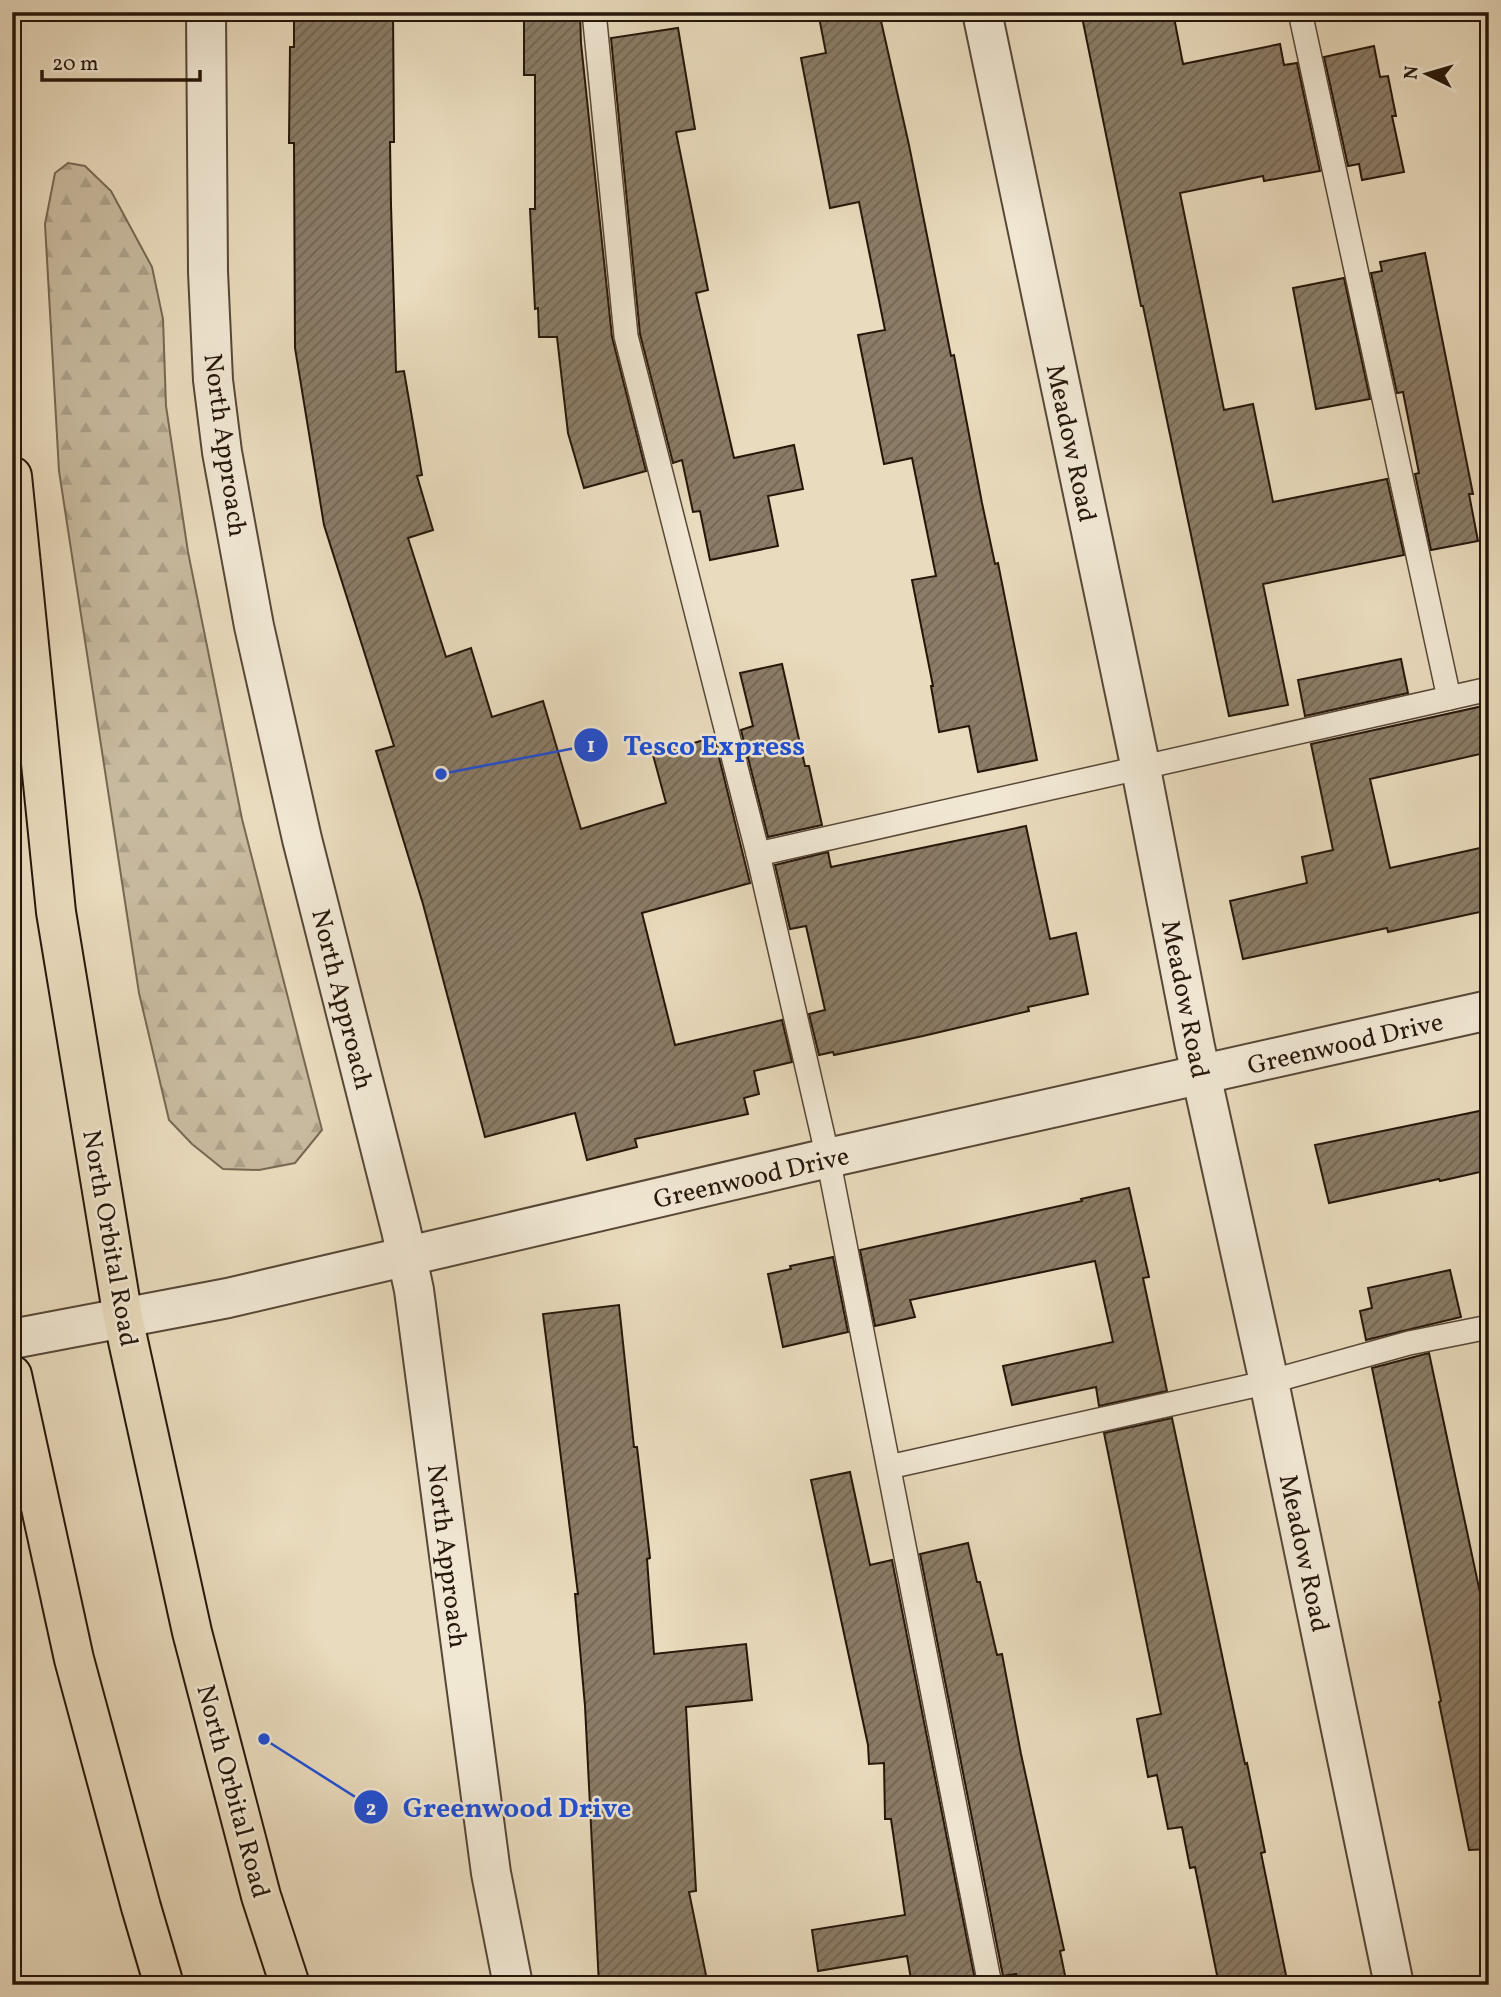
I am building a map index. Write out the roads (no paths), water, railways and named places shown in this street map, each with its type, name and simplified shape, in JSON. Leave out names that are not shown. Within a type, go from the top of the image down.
[{"type":"highway","name":"North Orbital Road","points":[[12,476],[56,912],[123,1318],[192,1632],[261,1896],[290,1985]]},
{"type":"highway","points":[[12,1374],[74,1659],[164,1985]]},
{"type":"street","name":"North Approach","points":[[206,12],[208,272],[213,380],[222,452],[254,626],[302,839],[407,1256],[491,1873],[513,1985]]},
{"type":"street","name":"Meadow Road","points":[[982,12],[1394,1985]]},
{"type":"street","name":"Greenwood Drive","points":[[12,1339],[228,1298],[828,1158],[1489,1010]]},
{"type":"lane","points":[[594,12],[626,336],[758,855],[828,1158],[990,1985]]},
{"type":"lane","points":[[1300,12],[1449,698]]},
{"type":"lane","points":[[758,855],[1489,689]]},
{"type":"lane","points":[[889,1467],[1269,1382],[1409,1343],[1489,1327]]},
{"type":"place","name":"Tesco Express","points":[[441,774]]},
{"type":"place","name":"Greenwood Drive","points":[[264,1739]]}]
